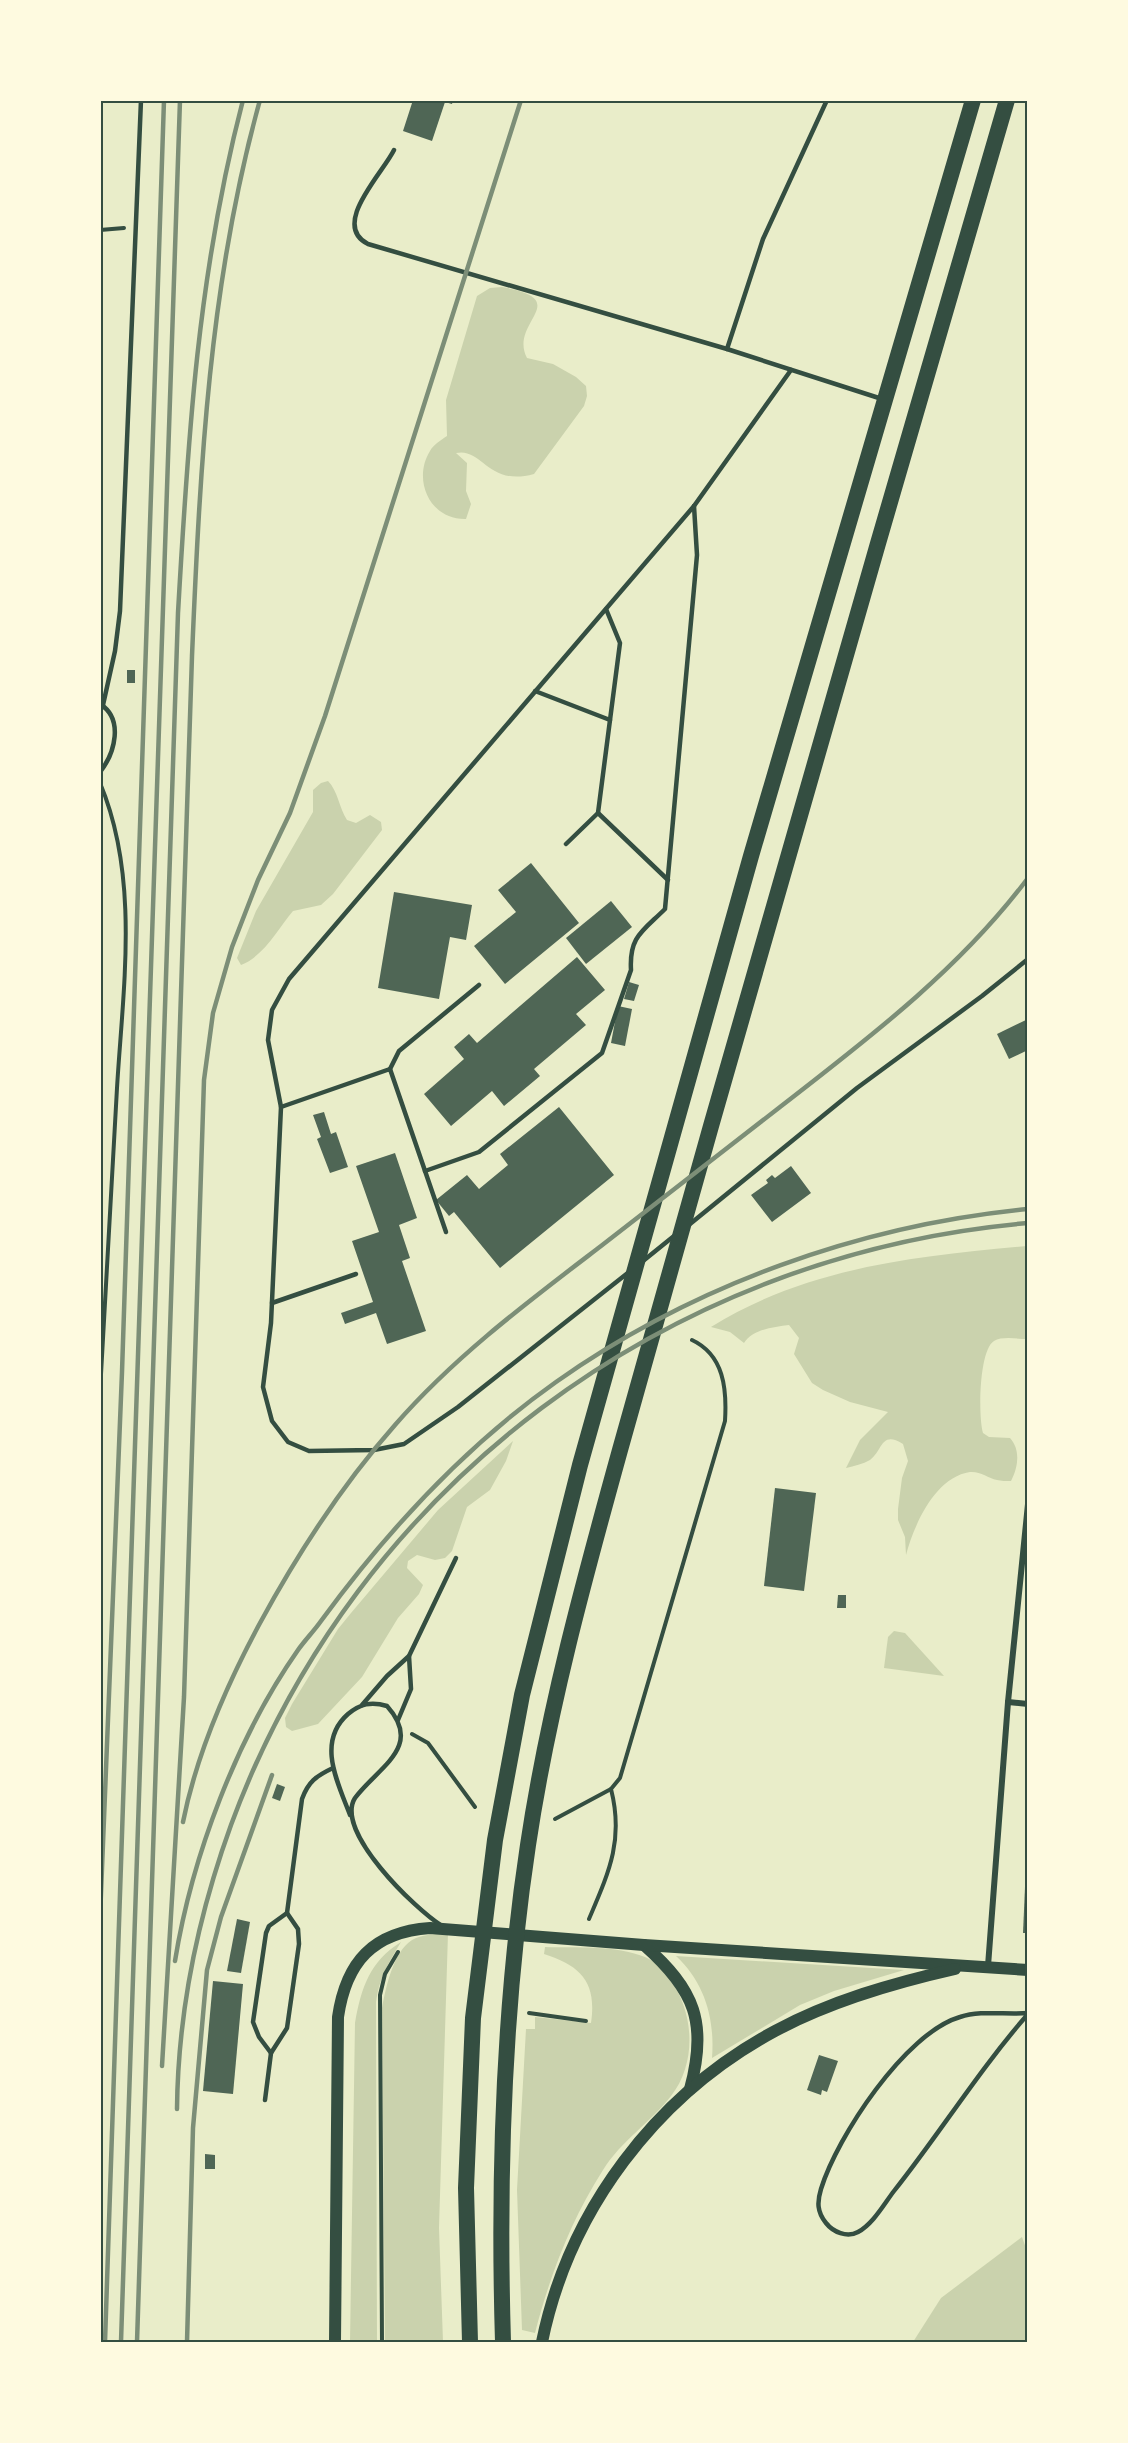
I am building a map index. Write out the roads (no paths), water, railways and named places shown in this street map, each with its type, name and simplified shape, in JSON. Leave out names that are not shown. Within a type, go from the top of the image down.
[{"type":"highway","points":[[470,2343],[466,2188],[473,2018],[495,1840],[528,1666],[580,1465],[751,856],[973,100]]},
{"type":"highway","points":[[503,2343],[500,2189],[507,2023],[528,1844],[545,1753],[575,1618],[736,1037],[903,452],[1007,100]]},
{"type":"main road","points":[[335,2343],[337,2037],[341,1996],[346,1979],[355,1966],[366,1953],[389,1937],[416,1929],[447,1929],[644,1945],[1028,1970]]},
{"type":"main road","points":[[644,1945],[682,1986],[695,2013],[699,2044],[697,2064],[690,2089]]},
{"type":"main road","points":[[542,2343],[563,2271],[594,2206],[625,2158],[651,2127],[690,2089],[765,2037],[803,2017],[867,1993],[970,1965]]},
{"type":"street","points":[[988,1966],[1008,1702],[1028,1504]]},
{"type":"street","points":[[1008,1702],[1028,1704]]},
{"type":"lane","points":[[100,772],[113,748],[115,734],[111,713],[102,705],[115,651],[120,610],[141,100]]},
{"type":"lane","points":[[727,349],[763,239],[827,100]]},
{"type":"lane","points":[[394,150],[388,163],[365,195],[356,214],[354,229],[361,240],[727,349],[885,400]]},
{"type":"lane","points":[[790,370],[694,506],[289,979],[272,1010],[268,1040],[280,1107],[272,1303],[264,1387],[272,1421],[288,1442],[309,1451],[374,1450],[404,1444],[458,1407],[857,1088],[982,996],[1028,959]]},
{"type":"lane","points":[[425,1171],[479,1152],[602,1053],[631,970],[630,956],[633,941],[665,909],[697,555],[694,506]]},
{"type":"lane","points":[[566,844],[598,813],[620,643],[606,609]]},
{"type":"lane","points":[[535,691],[610,720]]},
{"type":"lane","points":[[598,813],[668,880]]},
{"type":"lane","points":[[280,1107],[390,1069],[399,1051],[479,985]]},
{"type":"lane","points":[[390,1069],[446,1232]]},
{"type":"lane","points":[[272,1303],[356,1274]]},
{"type":"lane","points":[[447,1929],[426,1916],[386,1876],[364,1844],[350,1815],[333,1768],[332,1747],[338,1727],[344,1718],[362,1705],[387,1676],[409,1656],[456,1558]]},
{"type":"lane","points":[[398,1720],[411,1689],[409,1656]]},
{"type":"lane","points":[[350,1815],[350,1805],[397,1752],[401,1737],[398,1720],[387,1706],[372,1703],[362,1705]]},
{"type":"lane","points":[[265,2100],[271,2053],[287,2028],[299,1944],[298,1929],[287,1912],[302,1799],[313,1778],[333,1768]]},
{"type":"lane","points":[[271,2053],[255,2030],[254,2014],[266,1933],[269,1926],[287,1912]]},
{"type":"lane","points":[[1028,2014],[991,2057],[916,2162],[867,2224],[859,2232],[851,2234],[836,2231],[827,2225],[818,2206],[825,2175],[852,2124],[891,2071],[936,2029],[959,2017],[1028,2014]]},
{"type":"railway","points":[[100,1918],[122,1372],[164,100]]},
{"type":"railway","points":[[105,2342],[180,100]]},
{"type":"railway","points":[[121,2342],[178,613],[191,419],[205,291],[215,228],[243,100]]},
{"type":"railway","points":[[137,2342],[192,656],[199,516],[218,307],[229,237],[260,100]]},
{"type":"railway","points":[[162,2066],[184,1697],[204,1080],[213,1013],[232,947],[258,880],[290,813],[325,716],[521,100]]},
{"type":"railway","points":[[183,1822],[196,1770],[214,1720],[260,1623],[322,1520],[357,1471],[395,1425],[442,1376],[493,1330],[847,1055],[912,1001],[973,942],[1028,878]]},
{"type":"railway","points":[[175,1961],[193,1880],[205,1839],[237,1759],[276,1684],[301,1646],[400,1523],[459,1462],[490,1434],[556,1382],[609,1347],[664,1316],[722,1289],[781,1265],[841,1245],[903,1229],[965,1217],[1028,1209]]},
{"type":"railway","points":[[177,2109],[181,2036],[192,1964],[209,1894],[231,1825],[286,1703],[358,1592],[443,1493],[541,1408],[651,1337],[769,1282],[896,1244],[1028,1223]]},
{"type":"railway","points":[[187,2342],[193,2128],[207,1970],[221,1917],[272,1775]]}]
